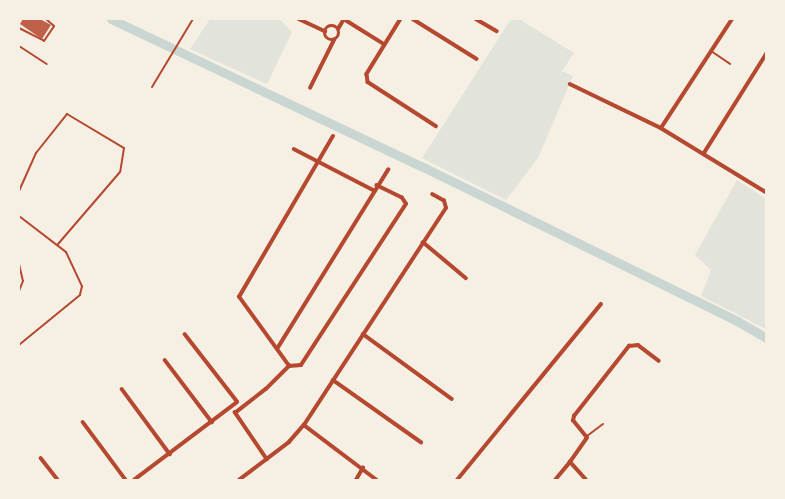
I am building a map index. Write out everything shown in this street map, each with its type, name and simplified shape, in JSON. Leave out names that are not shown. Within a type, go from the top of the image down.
[{"type":"street","points":[[299,19],[325,31]]},
{"type":"street","points":[[310,88],[334,40],[339,35],[338,28],[344,19],[384,44]]},
{"type":"street","points":[[401,19],[384,44],[367,74],[368,82],[436,126]]},
{"type":"street","points":[[413,19],[477,58]]},
{"type":"street","points":[[476,19],[497,31]]},
{"type":"street","points":[[661,128],[732,19]]},
{"type":"street","points":[[325,31],[330,26],[338,28]]},
{"type":"street","points":[[325,31],[326,37],[334,40]]},
{"type":"street","points":[[704,153],[766,54]]},
{"type":"street","points":[[570,84],[661,128],[766,192]]},
{"type":"street","points":[[289,366],[239,297],[333,136]]},
{"type":"street","points":[[294,149],[375,191]]},
{"type":"street","points":[[277,349],[388,170]]},
{"type":"street","points":[[235,413],[266,390],[289,366],[301,365],[406,204],[402,198],[378,186]]},
{"type":"street","points":[[239,480],[267,459],[304,425],[446,208],[444,201],[433,195]]},
{"type":"street","points":[[423,242],[466,278]]},
{"type":"street","points":[[457,480],[601,304]]},
{"type":"street","points":[[363,334],[452,399]]},
{"type":"street","points":[[134,480],[232,408],[237,401],[185,335]]},
{"type":"street","points":[[555,480],[570,462],[587,436],[576,426],[574,416],[629,346],[638,345],[659,361]]},
{"type":"street","points":[[165,360],[212,422]]},
{"type":"street","points":[[333,380],[421,442]]},
{"type":"street","points":[[122,389],[170,454]]},
{"type":"street","points":[[232,408],[267,459]]},
{"type":"street","points":[[82,422],[126,480]]},
{"type":"street","points":[[304,425],[377,480]]},
{"type":"street","points":[[41,458],[58,480]]},
{"type":"street","points":[[570,462],[586,480]]},
{"type":"street","points":[[356,480],[363,468]]},
{"type":"lane","points":[[19,28],[44,41],[54,26],[46,19]]},
{"type":"lane","points":[[152,87],[193,19]]},
{"type":"lane","points":[[19,46],[47,64]]},
{"type":"lane","points":[[711,51],[730,64]]},
{"type":"lane","points":[[19,191],[36,153],[67,114],[124,148],[120,172],[58,244]]},
{"type":"lane","points":[[19,216],[58,244],[79,273],[80,295],[19,344]]},
{"type":"lane","points":[[19,264],[23,280],[19,291]]},
{"type":"lane","points":[[587,436],[603,424]]},
{"type":"shaded area","points":[[210,19],[280,19],[292,32],[267,84],[190,49]]},
{"type":"shaded area","points":[[511,19],[519,19],[574,53],[562,71],[573,76],[538,158],[506,200],[422,158]]},
{"type":"shaded area","points":[[737,180],[766,199],[766,329],[701,296],[711,270],[695,255]]},
{"type":"building","points":[[23,19],[40,19],[51,25],[42,39],[20,24]]},
{"type":"waterway","points":[[111,19],[421,166],[737,321],[766,338]]}]
